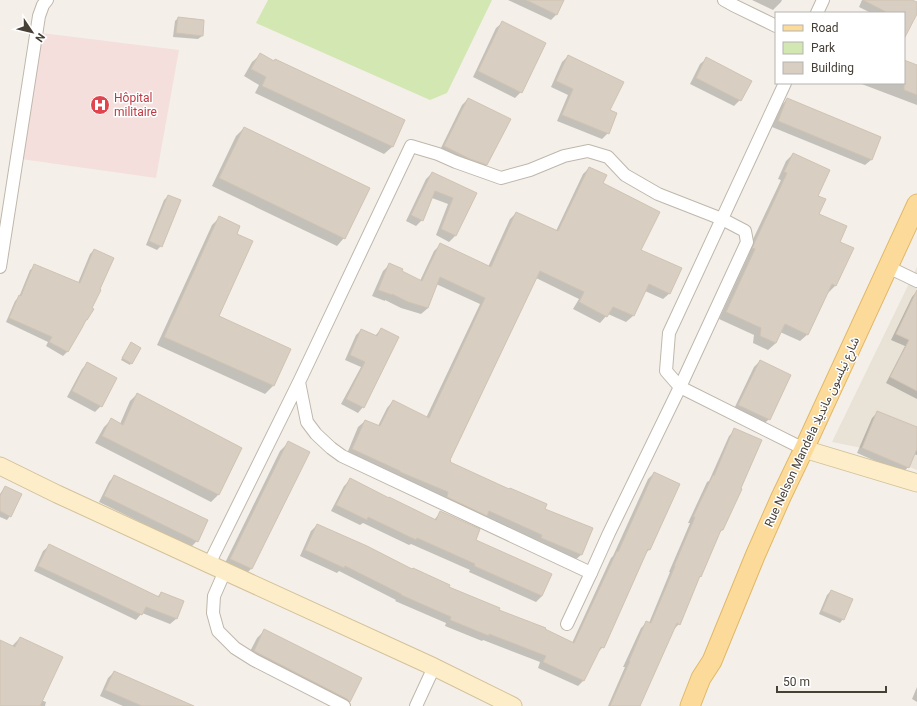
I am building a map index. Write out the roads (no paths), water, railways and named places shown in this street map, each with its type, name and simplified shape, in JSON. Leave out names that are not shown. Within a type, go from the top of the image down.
[{"type":"main road","name":"Rue Nelson Mandela شارع نيلسون مانديلا","points":[[690,706],[701,678],[712,661],[781,497],[917,204]]},
{"type":"main road","name":"Rue Nelson Mandela شارع نيلسون مانديلا","points":[[701,706],[712,675],[712,661]]},
{"type":"street","points":[[0,267],[39,16],[43,5],[47,0]]},
{"type":"street","points":[[724,0],[775,26]]},
{"type":"street","points":[[818,12],[823,0]]},
{"type":"street","points":[[785,84],[669,333],[666,371],[680,387],[804,449],[917,483]]},
{"type":"street","points":[[209,564],[299,382],[411,146],[438,154],[501,178],[530,170],[564,156],[588,151],[608,157],[626,174],[658,194],[722,219],[745,231],[747,242],[567,624]]},
{"type":"street","points":[[888,267],[917,281]]},
{"type":"street","points":[[299,382],[307,422],[316,434],[342,456],[592,573]]},
{"type":"street","points":[[0,466],[434,667],[513,706]]},
{"type":"street","points":[[225,571],[214,596],[213,613],[218,631],[235,648],[254,660],[344,706]]},
{"type":"street","points":[[416,706],[434,667]]},
{"type":"place","name":"Hôpital militaire","points":[[100,105]]}]
